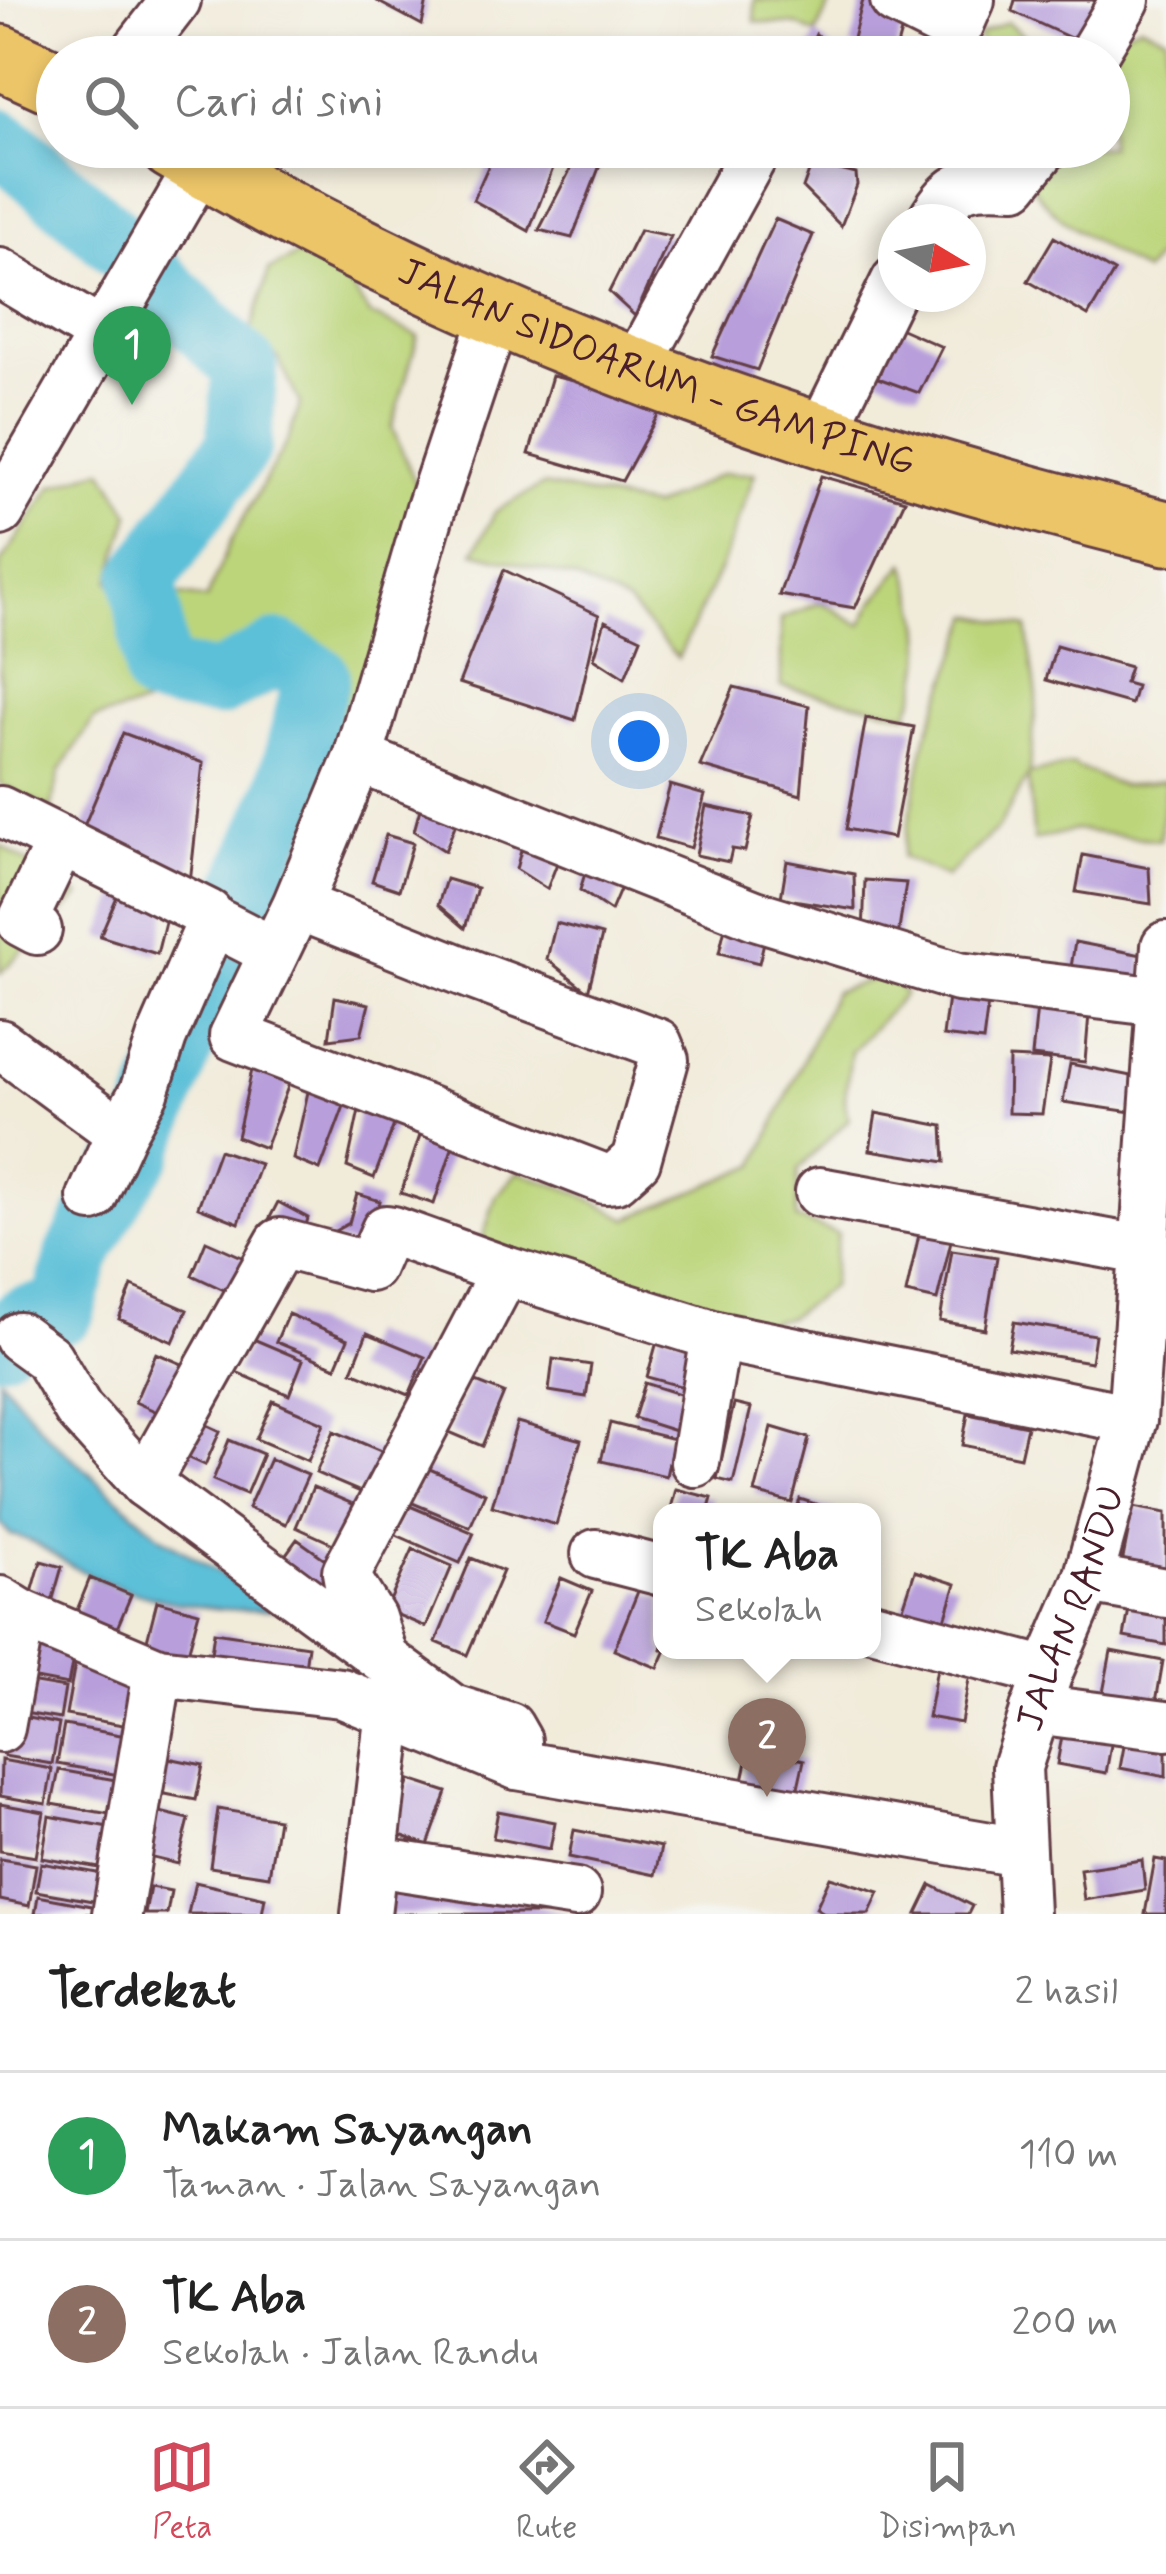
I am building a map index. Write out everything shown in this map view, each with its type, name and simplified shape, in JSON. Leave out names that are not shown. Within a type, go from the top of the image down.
[{"type":"main road","points":[[0,57],[36,73]]},
{"type":"main road","name":"JALAN SIDOARUM - GAMPING","points":[[208,168],[363,251],[496,314],[634,371],[974,484],[1166,533]]},
{"type":"street","points":[[148,36],[176,0]]},
{"type":"street","points":[[895,0],[947,26],[959,25],[970,0]]},
{"type":"street","points":[[1103,36],[1125,0]]},
{"type":"street","points":[[0,511],[13,461],[104,335],[142,268],[181,168]]},
{"type":"street","points":[[634,371],[746,168]]},
{"type":"street","points":[[942,204],[947,195],[968,183],[1016,183],[1028,168]]},
{"type":"street","points":[[0,272],[104,335]]},
{"type":"street","points":[[820,436],[881,312]]},
{"type":"street","points":[[92,1197],[144,1093],[162,1037],[236,934],[297,904],[358,758],[430,511],[496,314]]},
{"type":"street","points":[[358,758],[755,915],[958,977],[1161,1002]]},
{"type":"street","points":[[0,811],[208,914],[236,934]]},
{"type":"street","points":[[37,930],[22,922],[61,841]]},
{"type":"street","points":[[236,934],[234,1036],[605,1179],[616,1178],[636,1160],[664,1060],[657,1043],[473,976],[297,904]]},
{"type":"street","name":"JALAN RANDU","points":[[1024,1914],[1016,1773],[1041,1690],[1088,1579],[1132,1419],[1142,1250],[1158,1150],[1166,946]]},
{"type":"street","points":[[0,1044],[121,1133]]},
{"type":"street","points":[[820,1192],[1142,1250]]},
{"type":"street","points":[[155,1465],[280,1243],[370,1268],[386,1230],[716,1336],[1132,1419]]},
{"type":"street","points":[[383,1656],[371,1618],[347,1572],[505,1271]]},
{"type":"street","points":[[694,1462],[716,1336]]},
{"type":"street","points":[[20,1337],[48,1358],[78,1408],[155,1465],[383,1656],[452,1709],[509,1727],[517,1741],[517,1765]]},
{"type":"street","points":[[596,1554],[653,1569]]},
{"type":"street","points":[[1088,1579],[1166,1593]]},
{"type":"street","points":[[0,1728],[10,1608],[158,1672],[341,1693],[517,1765],[1018,1852]]},
{"type":"street","points":[[881,1629],[1041,1690],[1166,1726]]},
{"type":"street","points":[[118,1914],[158,1672]]},
{"type":"street","points":[[366,1914],[390,1711]]},
{"type":"street","points":[[375,1862],[576,1893]]},
{"type":"green space","points":[[754,0],[832,0],[816,34],[797,25],[755,22]]},
{"type":"green space","points":[[1007,22],[1024,36],[978,36]]},
{"type":"green space","points":[[1140,25],[1166,36],[1166,245],[1144,272],[1065,221],[1033,189],[1021,168],[1130,168],[1130,36],[1111,36]]},
{"type":"green space","points":[[321,243],[370,315],[418,336],[392,428],[422,498],[354,726],[265,926],[232,905],[278,782],[329,701],[326,651],[280,633],[215,661],[182,665],[165,647],[170,593],[206,599],[232,539],[289,438],[300,404],[278,358],[250,334],[269,270]]},
{"type":"green space","points":[[103,469],[130,514],[110,580],[161,701],[94,719],[60,771],[51,809],[0,784],[0,564],[53,486]]},
{"type":"green space","points":[[755,473],[721,566],[678,658],[628,604],[574,578],[474,552],[496,511],[543,485],[653,507],[722,474]]},
{"type":"green space","points":[[905,563],[923,638],[920,675],[908,714],[781,686],[781,619],[821,602],[861,625]]},
{"type":"green space","points":[[972,615],[1027,627],[1037,696],[1029,774],[1072,765],[1122,786],[1166,781],[1160,840],[1075,830],[1034,840],[1028,776],[999,827],[946,877],[902,857],[926,737]]},
{"type":"green space","points":[[0,845],[80,896],[0,973]]},
{"type":"green space","points":[[889,974],[905,994],[851,1052],[844,1105],[849,1119],[798,1170],[796,1219],[838,1234],[831,1287],[789,1317],[740,1328],[481,1243],[496,1196],[518,1172],[576,1192],[628,1219],[756,1165],[834,992]]},
{"type":"water","points":[[0,1378],[48,1436],[160,1536],[280,1610],[202,1607],[151,1597],[102,1580],[11,1535],[0,1523]]},
{"type":"building","points":[[375,0],[427,0],[422,25]]},
{"type":"building","points":[[863,0],[906,14],[900,36],[854,36]]},
{"type":"building","points":[[1015,0],[1106,0],[1092,36],[1066,36],[1012,11]]},
{"type":"building","points":[[487,168],[553,168],[529,231],[473,200]]},
{"type":"building","points":[[571,168],[599,168],[572,238],[539,230]]},
{"type":"building","points":[[810,168],[856,174],[857,185],[841,226],[803,188]]},
{"type":"building","points":[[775,219],[813,235],[757,370],[712,356]]},
{"type":"building","points":[[640,230],[671,236],[635,316],[609,292]]},
{"type":"building","points":[[1054,237],[1114,272],[1088,316],[1028,281]]},
{"type":"building","points":[[897,327],[942,347],[919,393],[878,378]]},
{"type":"building","points":[[552,376],[665,402],[622,481],[529,454]]},
{"type":"building","points":[[821,476],[905,500],[855,608],[779,595]]},
{"type":"building","points":[[504,570],[599,615],[575,720],[459,683]]},
{"type":"building","points":[[605,621],[641,638],[625,678],[594,658]]},
{"type":"building","points":[[1056,646],[1130,667],[1125,683],[1136,686],[1131,704],[1046,680]]},
{"type":"building","points":[[734,687],[809,706],[801,795],[700,766]]},
{"type":"building","points":[[866,718],[914,727],[893,838],[846,829]]},
{"type":"building","points":[[123,733],[203,763],[190,883],[79,838]]},
{"type":"building","points":[[670,785],[705,795],[691,848],[656,838]]},
{"type":"building","points":[[424,794],[461,810],[445,851],[414,831]]},
{"type":"building","points":[[706,806],[753,816],[745,851],[732,849],[729,862],[696,855]]},
{"type":"building","points":[[526,832],[563,848],[547,889],[516,869]]},
{"type":"building","points":[[386,835],[413,843],[399,890],[372,881]]},
{"type":"building","points":[[591,853],[628,871],[611,911],[580,890]]},
{"type":"building","points":[[1083,855],[1149,868],[1151,904],[1076,892]]},
{"type":"building","points":[[787,861],[854,874],[855,910],[781,898]]},
{"type":"building","points":[[446,879],[477,888],[465,928],[438,905]]},
{"type":"building","points":[[865,880],[906,883],[898,937],[863,935]]},
{"type":"building","points":[[122,885],[168,910],[157,954],[100,936]]},
{"type":"building","points":[[729,911],[769,921],[759,963],[719,953]]},
{"type":"building","points":[[556,923],[602,935],[588,992],[547,959]]},
{"type":"building","points":[[1075,942],[1142,955],[1144,992],[1069,980]]},
{"type":"building","points":[[949,990],[989,996],[983,1041],[943,1036]]},
{"type":"building","points":[[335,997],[369,1004],[361,1035],[329,1039]]},
{"type":"building","points":[[1038,997],[1090,1002],[1085,1062],[1032,1056]]},
{"type":"building","points":[[1009,1058],[1050,1060],[1042,1114],[1008,1113]]},
{"type":"building","points":[[254,1061],[292,1076],[265,1148],[237,1137]]},
{"type":"building","points":[[1070,1064],[1136,1077],[1138,1113],[1063,1102]]},
{"type":"building","points":[[310,1083],[347,1098],[320,1170],[293,1159]]},
{"type":"building","points":[[363,1091],[401,1106],[374,1178],[347,1167]]},
{"type":"building","points":[[876,1113],[943,1126],[945,1162],[870,1150]]},
{"type":"building","points":[[425,1120],[458,1130],[434,1204],[401,1193]]},
{"type":"building","points":[[219,1150],[260,1164],[239,1223],[198,1207]]},
{"type":"building","points":[[357,1194],[380,1201],[365,1250],[324,1237],[349,1223]]},
{"type":"building","points":[[278,1202],[308,1218],[304,1233],[263,1231]]},
{"type":"building","points":[[922,1221],[954,1228],[937,1300],[906,1293]]},
{"type":"building","points":[[206,1241],[253,1262],[237,1296],[192,1275]]},
{"type":"building","points":[[952,1250],[997,1257],[985,1329],[940,1321]]},
{"type":"building","points":[[132,1286],[187,1310],[173,1342],[119,1319]]},
{"type":"building","points":[[288,1314],[348,1339],[336,1367],[276,1342]]},
{"type":"building","points":[[1014,1322],[1095,1335],[1091,1362],[1009,1349]]},
{"type":"building","points":[[660,1331],[711,1346],[698,1391],[647,1377]]},
{"type":"building","points":[[367,1333],[425,1357],[409,1395],[352,1371]]},
{"type":"building","points":[[251,1338],[303,1360],[289,1395],[236,1372]]},
{"type":"building","points":[[156,1353],[194,1369],[173,1419],[135,1402]]},
{"type":"building","points":[[553,1359],[591,1365],[586,1397],[549,1391]]},
{"type":"building","points":[[471,1380],[504,1393],[482,1446],[449,1432]]},
{"type":"building","points":[[645,1383],[702,1401],[691,1436],[634,1418]]},
{"type":"building","points":[[273,1401],[324,1423],[308,1461],[256,1439]]},
{"type":"building","points":[[734,1404],[751,1408],[733,1483],[717,1479]]},
{"type":"building","points":[[968,1414],[1027,1426],[1020,1457],[962,1445]]},
{"type":"building","points":[[201,1422],[220,1431],[205,1465],[185,1456]]},
{"type":"building","points":[[517,1422],[581,1440],[556,1525],[492,1506]]},
{"type":"building","points":[[610,1423],[674,1439],[666,1476],[601,1461]]},
{"type":"building","points":[[772,1427],[809,1438],[792,1503],[755,1493]]},
{"type":"building","points":[[334,1431],[388,1454],[370,1496],[316,1473]]},
{"type":"building","points":[[229,1440],[263,1454],[246,1494],[213,1480]]},
{"type":"building","points":[[270,1459],[308,1475],[286,1524],[248,1508]]},
{"type":"building","points":[[425,1467],[485,1493],[470,1527],[410,1502]]},
{"type":"building","points":[[313,1487],[360,1507],[342,1548],[296,1527]]},
{"type":"building","points":[[676,1489],[712,1498],[711,1503],[672,1503]]},
{"type":"building","points":[[405,1504],[474,1533],[460,1563],[392,1533]]},
{"type":"building","points":[[1133,1507],[1166,1513],[1166,1577],[1121,1569]]},
{"type":"building","points":[[297,1539],[346,1574],[330,1596],[281,1561]]},
{"type":"building","points":[[413,1549],[452,1566],[426,1627],[386,1610]]},
{"type":"building","points":[[471,1558],[503,1571],[467,1655],[436,1642]]},
{"type":"building","points":[[41,1561],[62,1567],[50,1609],[29,1603]]},
{"type":"building","points":[[915,1571],[956,1584],[940,1636],[898,1623]]},
{"type":"building","points":[[90,1578],[131,1595],[111,1642],[71,1625]]},
{"type":"building","points":[[561,1578],[592,1591],[574,1633],[543,1621]]},
{"type":"building","points":[[639,1589],[653,1595],[653,1659],[662,1659],[658,1668],[614,1650]]},
{"type":"building","points":[[1131,1598],[1166,1604],[1166,1645],[1124,1637]]},
{"type":"building","points":[[157,1601],[199,1612],[183,1671],[142,1660]]},
{"type":"building","points":[[214,1632],[308,1646],[303,1682],[209,1668]]},
{"type":"building","points":[[26,1638],[75,1647],[68,1685],[20,1676]]},
{"type":"building","points":[[1111,1651],[1163,1661],[1155,1708],[1102,1698]]},
{"type":"building","points":[[75,1664],[143,1676],[134,1727],[66,1715]]},
{"type":"building","points":[[937,1668],[970,1674],[961,1723],[928,1717]]},
{"type":"building","points":[[18,1680],[65,1688],[60,1719],[12,1711]]},
{"type":"building","points":[[12,1715],[59,1724],[52,1764],[4,1756]]},
{"type":"building","points":[[1065,1719],[1114,1728],[1106,1773],[1057,1764]]},
{"type":"building","points":[[64,1725],[132,1737],[125,1776],[57,1764]]},
{"type":"building","points":[[1127,1730],[1166,1737],[1166,1777],[1120,1768]]},
{"type":"building","points":[[750,1748],[804,1760],[794,1805],[740,1794]]},
{"type":"building","points":[[163,1757],[203,1765],[196,1800],[155,1792]]},
{"type":"building","points":[[1,1760],[52,1769],[46,1804],[0,1796]]},
{"type":"building","points":[[59,1770],[127,1782],[121,1816],[52,1804]]},
{"type":"building","points":[[410,1780],[447,1792],[428,1845],[392,1832]]},
{"type":"building","points":[[0,1804],[44,1812],[36,1857],[0,1851]]},
{"type":"building","points":[[218,1809],[278,1819],[269,1876],[210,1867]]},
{"type":"building","points":[[156,1811],[189,1819],[178,1864],[145,1856]]},
{"type":"building","points":[[498,1811],[555,1822],[550,1849],[493,1838]]},
{"type":"building","points":[[49,1816],[119,1829],[111,1870],[42,1858]]},
{"type":"building","points":[[574,1830],[661,1847],[655,1875],[569,1857]]},
{"type":"building","points":[[0,1859],[36,1865],[29,1906],[0,1900]]},
{"type":"building","points":[[1155,1859],[1166,1861],[1166,1914],[1145,1914]]},
{"type":"building","points":[[1142,1860],[1145,1890],[1084,1900],[1080,1869]]},
{"type":"building","points":[[41,1863],[108,1875],[104,1903],[36,1891]]},
{"type":"building","points":[[383,1868],[571,1914],[373,1914]]},
{"type":"building","points":[[830,1877],[879,1892],[869,1914],[826,1914],[816,1908]]},
{"type":"building","points":[[195,1882],[265,1898],[262,1914],[188,1914]]},
{"type":"building","points":[[931,1885],[972,1906],[968,1914],[917,1914]]},
{"type":"building","points":[[150,1887],[171,1891],[167,1914],[145,1914]]},
{"type":"building","points":[[38,1896],[97,1907],[96,1914],[35,1914]]},
{"type":"waterway","points":[[0,141],[116,241],[245,368],[239,445],[144,579],[157,675],[219,684],[278,653],[317,677],[287,794],[208,977],[141,1150],[78,1255],[62,1311],[24,1319],[0,1342]]},
{"type":"place","name":"Makam Sayangan","points":[[132,405]]},
{"type":"place","name":"TK Aba","points":[[767,1797]]}]
